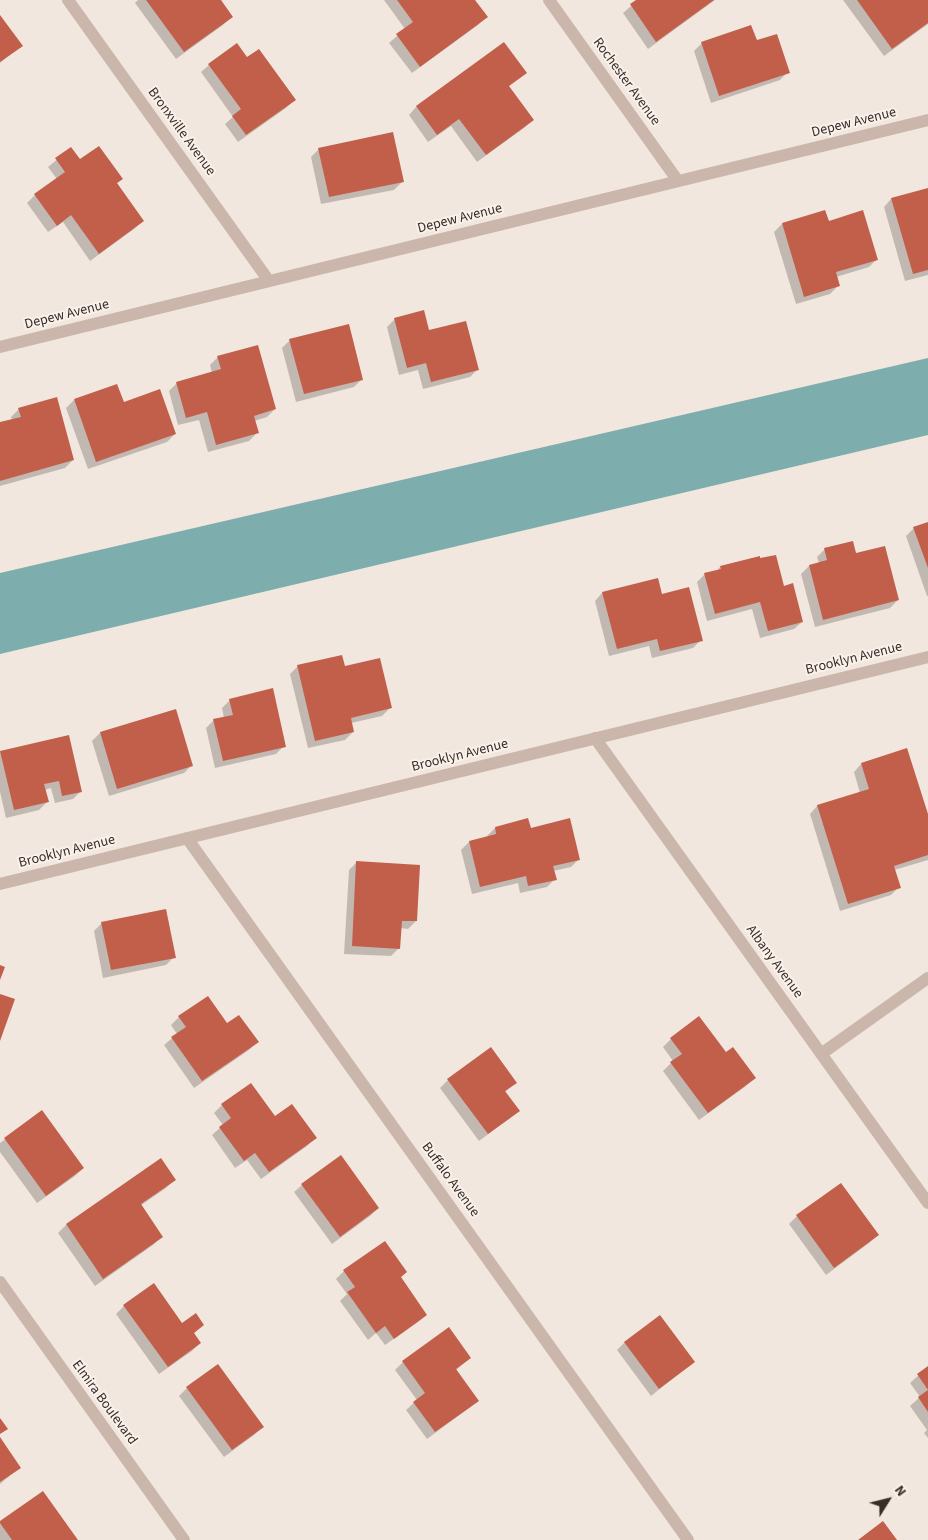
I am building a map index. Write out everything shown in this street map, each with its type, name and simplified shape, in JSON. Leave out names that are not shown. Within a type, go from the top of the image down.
[{"type":"street","name":"Bronxville Avenue","points":[[68,0],[269,281]]},
{"type":"street","name":"Rochester Avenue","points":[[549,0],[678,181]]},
{"type":"street","name":"Depew Avenue","points":[[0,347],[928,120]]},
{"type":"street","name":"Brooklyn Avenue","points":[[0,884],[928,657]]},
{"type":"street","name":"Albany Avenue","points":[[595,738],[928,1203]]},
{"type":"street","name":"Buffalo Avenue","points":[[187,838],[688,1540]]},
{"type":"street","points":[[821,1054],[928,978]]},
{"type":"street","name":"Elmira Boulevard","points":[[0,1282],[184,1540]]},
{"type":"water","points":[[928,358],[928,435],[0,654],[0,573]]},
{"type":"building","points":[[146,0],[221,0],[233,17],[184,52]]},
{"type":"building","points":[[397,0],[475,0],[488,17],[420,67],[396,34],[413,22]]},
{"type":"building","points":[[636,0],[714,0],[656,42],[630,4]]},
{"type":"building","points":[[857,0],[928,0],[928,23],[892,49]]},
{"type":"building","points":[[0,15],[23,46],[0,62]]},
{"type":"building","points":[[751,25],[757,40],[777,34],[790,73],[719,96],[701,42]]},
{"type":"building","points":[[504,42],[527,73],[509,86],[534,120],[486,155],[459,119],[437,135],[416,106]]},
{"type":"building","points":[[237,43],[247,57],[259,49],[296,100],[246,135],[232,116],[241,109],[208,64]]},
{"type":"building","points":[[393,132],[404,182],[329,197],[318,148]]},
{"type":"building","points":[[99,146],[123,179],[117,183],[144,221],[99,254],[71,215],[57,226],[34,194],[65,172],[55,158],[71,147],[80,159]]},
{"type":"building","points":[[928,188],[928,270],[913,274],[891,198]]},
{"type":"building","points":[[825,210],[829,221],[863,210],[878,260],[836,272],[840,286],[804,297],[782,223]]},
{"type":"building","points":[[424,310],[429,330],[466,321],[479,370],[431,382],[426,363],[407,368],[394,318]]},
{"type":"building","points":[[349,324],[363,380],[304,394],[289,339]]},
{"type":"building","points":[[258,345],[276,409],[254,416],[259,433],[216,445],[207,412],[186,418],[176,382],[221,369],[217,356]]},
{"type":"building","points":[[117,384],[124,402],[160,389],[176,434],[96,462],[74,399]]},
{"type":"building","points":[[57,397],[74,460],[0,481],[0,422],[21,417],[18,408]]},
{"type":"building","points":[[928,522],[928,568],[913,527]]},
{"type":"building","points":[[853,541],[856,553],[885,546],[899,600],[823,620],[809,565],[827,560],[824,548]]},
{"type":"building","points":[[776,555],[784,586],[793,583],[803,622],[768,631],[760,602],[715,614],[704,573],[721,569],[720,566],[760,556],[760,558]]},
{"type":"building","points":[[658,578],[662,594],[689,587],[703,641],[660,651],[657,639],[617,649],[602,592]]},
{"type":"building","points":[[342,655],[345,666],[380,658],[392,708],[351,718],[354,732],[315,741],[297,665]]},
{"type":"building","points":[[273,688],[286,747],[223,761],[213,719],[233,715],[229,699]]},
{"type":"building","points":[[176,709],[193,766],[117,789],[100,732]]},
{"type":"building","points":[[69,735],[82,792],[62,796],[59,781],[44,784],[49,802],[14,810],[0,751]]},
{"type":"building","points":[[907,748],[928,814],[928,855],[894,866],[901,888],[848,904],[817,805],[869,789],[861,763]]},
{"type":"building","points":[[528,818],[531,828],[570,818],[580,860],[553,866],[557,880],[528,886],[526,876],[480,887],[469,841],[496,834],[495,827]]},
{"type":"building","points":[[356,861],[420,865],[417,921],[402,921],[400,949],[352,946]]},
{"type":"building","points":[[166,909],[176,958],[111,970],[101,922]]},
{"type":"building","points":[[0,965],[5,967],[0,980]]},
{"type":"building","points":[[0,994],[15,999],[0,1041]]},
{"type":"building","points":[[208,996],[227,1023],[239,1015],[259,1042],[202,1081],[171,1037],[186,1027],[178,1016]]},
{"type":"building","points":[[699,1016],[726,1052],[733,1047],[756,1078],[708,1113],[670,1062],[682,1054],[670,1038]]},
{"type":"building","points":[[491,1047],[517,1083],[505,1091],[520,1111],[488,1134],[447,1079]]},
{"type":"building","points":[[251,1083],[275,1116],[292,1104],[317,1138],[269,1172],[255,1153],[244,1161],[219,1127],[231,1118],[221,1104]]},
{"type":"building","points":[[42,1110],[84,1168],[46,1196],[4,1138]]},
{"type":"building","points":[[341,1155],[379,1208],[340,1237],[301,1184]]},
{"type":"building","points":[[161,1158],[176,1180],[141,1204],[163,1237],[103,1279],[66,1224]]},
{"type":"building","points":[[841,1183],[879,1235],[834,1268],[796,1215]]},
{"type":"building","points":[[385,1241],[407,1272],[401,1277],[427,1315],[394,1339],[385,1326],[376,1333],[347,1292],[355,1287],[343,1270]]},
{"type":"building","points":[[154,1283],[182,1323],[196,1313],[204,1325],[194,1333],[201,1343],[168,1367],[123,1305]]},
{"type":"building","points":[[660,1315],[695,1362],[659,1389],[624,1342]]},
{"type":"building","points":[[449,1327],[471,1358],[456,1369],[479,1401],[435,1432],[413,1402],[425,1393],[402,1361]]},
{"type":"building","points":[[218,1364],[264,1427],[232,1450],[186,1387]]},
{"type":"building","points":[[928,1366],[928,1390],[917,1374]]},
{"type":"building","points":[[928,1390],[928,1412],[918,1397]]},
{"type":"building","points":[[0,1418],[8,1429],[0,1434]]},
{"type":"building","points":[[0,1437],[21,1468],[0,1482]]},
{"type":"building","points":[[43,1491],[78,1540],[12,1540],[0,1521]]},
{"type":"building","points":[[883,1521],[897,1540],[858,1540]]}]
